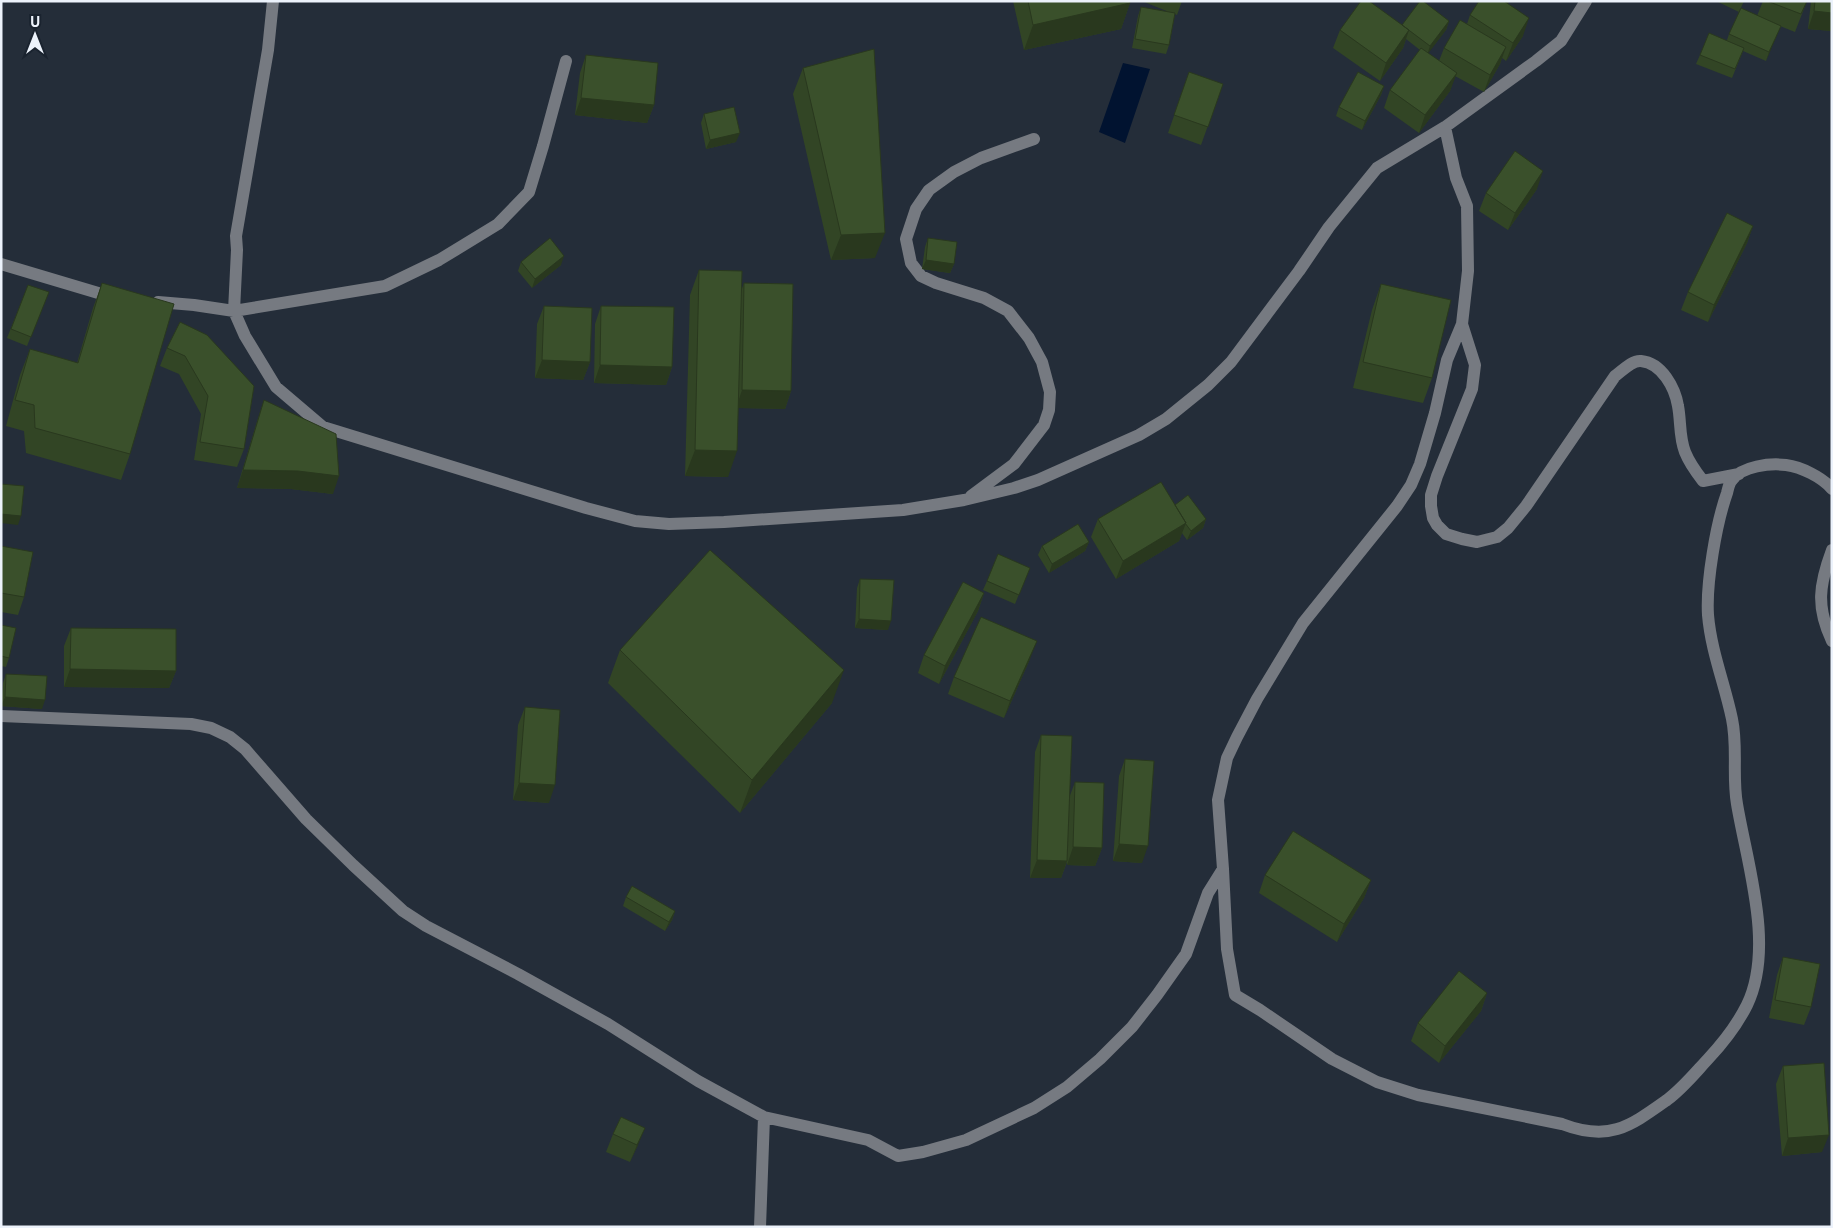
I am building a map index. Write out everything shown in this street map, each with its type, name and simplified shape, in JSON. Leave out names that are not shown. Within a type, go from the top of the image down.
[{"type":"street","points":[[273,1],[267,58],[236,236],[234,311],[245,336],[276,387],[323,427],[618,517],[635,521],[670,524],[904,510],[964,500],[1038,480],[1139,435],[1166,419],[1208,385],[1231,362],[1299,271],[1329,227],[1377,168],[1445,126],[1536,61],[1561,41],[1586,1]]},
{"type":"street","points":[[149,302],[194,305],[234,311],[385,286],[439,260],[498,224],[529,192],[566,61]]},
{"type":"street","points":[[1445,126],[1456,178],[1466,206],[1468,271],[1462,324],[1446,360],[1429,436],[1411,486],[1304,623],[1257,699],[1227,758],[1218,800],[1227,950],[1235,995],[1332,1059],[1377,1082],[1418,1095],[1562,1124],[1579,1131],[1594,1133],[1615,1131],[1640,1120],[1678,1092],[1722,1044],[1747,1005],[1754,984],[1759,948],[1759,927],[1736,801],[1733,722],[1713,647],[1708,616],[1711,569],[1721,510],[1732,480],[1747,470],[1765,466],[1782,464],[1795,466],[1820,478],[1832,489]]},
{"type":"street","points":[[964,500],[1014,464],[1044,425],[1049,410],[1050,392],[1042,362],[1029,338],[1008,311],[984,298],[936,283],[921,276],[910,263],[906,238],[916,209],[929,190],[954,172],[981,158],[1034,139]]},
{"type":"street","points":[[1,264],[122,300],[131,300]]},
{"type":"street","points":[[1462,324],[1475,365],[1472,389],[1431,495],[1433,518],[1446,534],[1462,540],[1477,542],[1497,537],[1508,528],[1526,506],[1615,376],[1632,363],[1641,360],[1654,366],[1669,381],[1678,405],[1681,436],[1685,452],[1699,476],[1704,481],[1739,474]]},
{"type":"street","points":[[1832,550],[1822,586],[1820,604],[1824,623],[1832,641]]},
{"type":"street","points":[[1,716],[192,724],[211,728],[230,736],[245,750],[306,819],[403,911],[426,926],[608,1024],[698,1081],[764,1117],[868,1140],[898,1156],[923,1152],[966,1140],[1034,1108],[1067,1087],[1100,1059],[1132,1027],[1186,954],[1208,893],[1222,868]]},
{"type":"street","points":[[760,1227],[764,1117]]},
{"type":"water","points":[[1123,63],[1150,69],[1125,143],[1099,132]]},
{"type":"building","points":[[1028,1],[1130,1],[1130,3],[1033,25]]},
{"type":"building","points":[[1361,1],[1369,1],[1409,30],[1386,63],[1340,30]]},
{"type":"building","points":[[1420,1],[1423,1],[1449,21],[1430,46],[1402,25]]},
{"type":"building","points":[[1479,1],[1504,1],[1529,18],[1513,43],[1470,15]]},
{"type":"building","points":[[1767,1],[1807,1],[1801,14]]},
{"type":"building","points":[[1815,1],[1832,1],[1832,13],[1814,11]]},
{"type":"building","points":[[1141,7],[1175,13],[1169,45],[1135,39]]},
{"type":"building","points":[[1741,8],[1781,26],[1769,52],[1729,34]]},
{"type":"building","points":[[1460,20],[1506,47],[1490,75],[1444,48]]},
{"type":"building","points":[[1709,33],[1744,48],[1735,69],[1700,55]]},
{"type":"building","points":[[1421,48],[1457,73],[1425,115],[1390,90]]},
{"type":"building","points":[[874,49],[885,233],[841,235],[803,68]]},
{"type":"building","points":[[586,55],[658,63],[654,105],[581,98]]},
{"type":"building","points":[[1189,72],[1223,84],[1208,127],[1174,115]]},
{"type":"building","points":[[1358,72],[1384,86],[1365,121],[1339,107]]},
{"type":"building","points":[[734,107],[740,133],[710,140],[704,114]]},
{"type":"building","points":[[1515,151],[1543,171],[1515,213],[1486,193]]},
{"type":"building","points":[[1727,213],[1753,226],[1714,305],[1688,292]]},
{"type":"building","points":[[550,238],[564,256],[535,279],[521,262]]},
{"type":"building","points":[[928,238],[957,242],[954,264],[926,260]]},
{"type":"building","points":[[699,270],[742,271],[737,451],[695,450]]},
{"type":"building","points":[[102,283],[174,304],[130,454],[35,428],[34,405],[15,400],[30,349],[78,363]]},
{"type":"building","points":[[744,283],[793,284],[791,391],[742,390]]},
{"type":"building","points":[[1381,284],[1451,300],[1432,378],[1363,362]]},
{"type":"building","points":[[28,285],[49,292],[31,337],[11,329]]},
{"type":"building","points":[[544,306],[592,308],[590,362],[542,360]]},
{"type":"building","points":[[601,306],[674,307],[672,367],[600,365]]},
{"type":"building","points":[[180,322],[207,335],[254,386],[244,449],[200,442],[208,396],[185,356],[167,348]]},
{"type":"building","points":[[264,400],[336,434],[339,476],[298,471],[243,470]]},
{"type":"building","points":[[1161,482],[1186,523],[1123,561],[1098,519]]},
{"type":"building","points":[[1,484],[24,486],[21,516],[1,514]]},
{"type":"building","points":[[1188,495],[1206,519],[1191,531],[1175,505]]},
{"type":"building","points":[[1078,524],[1089,542],[1052,564],[1042,546]]},
{"type":"building","points":[[1,546],[33,552],[24,597],[1,593]]},
{"type":"building","points":[[710,550],[844,670],[752,780],[620,650]]},
{"type":"building","points":[[998,554],[1030,568],[1019,595],[987,581]]},
{"type":"building","points":[[860,579],[894,580],[891,621],[859,619]]},
{"type":"building","points":[[963,582],[984,593],[945,666],[924,655]]},
{"type":"building","points":[[981,617],[1037,641],[1010,701],[954,677]]},
{"type":"building","points":[[1,625],[16,628],[9,658],[1,656]]},
{"type":"building","points":[[71,628],[176,629],[176,671],[70,669]]},
{"type":"building","points":[[6,674],[47,676],[45,700],[5,697]]},
{"type":"building","points":[[525,707],[560,710],[555,785],[519,783]]},
{"type":"building","points":[[1041,735],[1072,736],[1067,861],[1037,860]]},
{"type":"building","points":[[1125,759],[1154,761],[1148,846],[1119,844]]},
{"type":"building","points":[[1075,782],[1104,783],[1102,848],[1073,847]]},
{"type":"building","points":[[1293,831],[1371,880],[1344,924],[1265,875]]},
{"type":"building","points":[[632,886],[675,911],[669,922],[626,897]]},
{"type":"building","points":[[1783,957],[1820,964],[1811,1007],[1775,1000]]},
{"type":"building","points":[[1459,971],[1487,993],[1445,1046],[1418,1023]]},
{"type":"building","points":[[1824,1063],[1829,1135],[1788,1138],[1783,1066]]},
{"type":"building","points":[[621,1117],[645,1128],[637,1145],[613,1134]]}]
